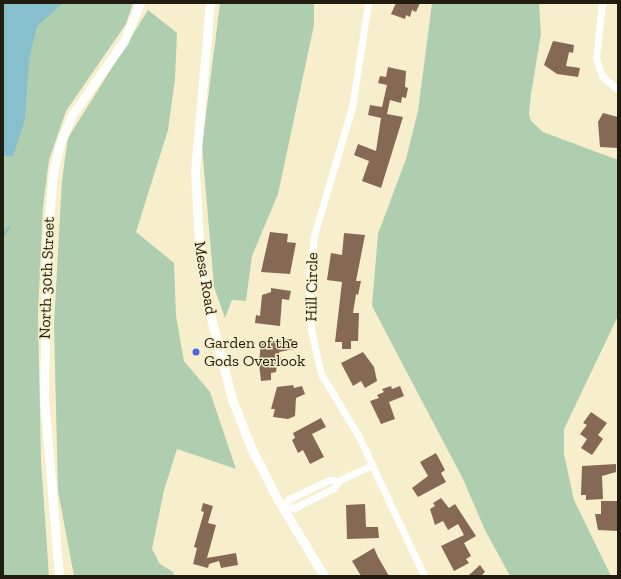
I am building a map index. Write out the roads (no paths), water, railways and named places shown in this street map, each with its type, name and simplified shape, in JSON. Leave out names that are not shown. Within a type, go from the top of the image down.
[{"type":"main road","name":"North 30th Street","points":[[59,576],[44,396],[48,221],[53,173],[59,146],[72,115],[124,40],[140,3]]},
{"type":"main road","name":"Mesa Road","points":[[210,3],[195,148],[201,268],[212,322],[239,420],[281,506],[324,576]]},
{"type":"street","name":"Hill Circle","points":[[368,3],[353,101],[314,236],[309,299],[313,344],[321,374],[373,465],[424,576]]},
{"type":"street","points":[[602,3],[596,58],[602,76],[618,90]]},
{"type":"street","points":[[281,506],[329,480],[338,481],[373,465]]},
{"type":"street","points":[[281,506],[294,508],[334,488],[338,481]]},
{"type":"street","points":[[310,489],[315,498]]},
{"type":"water","points":[[3,3],[63,3],[37,26],[29,59],[25,119],[13,157],[3,155]]},
{"type":"waterway","points":[[3,236],[9,227]]},
{"type":"place","name":"Garden of the Gods Overlook","points":[[196,352]]}]
